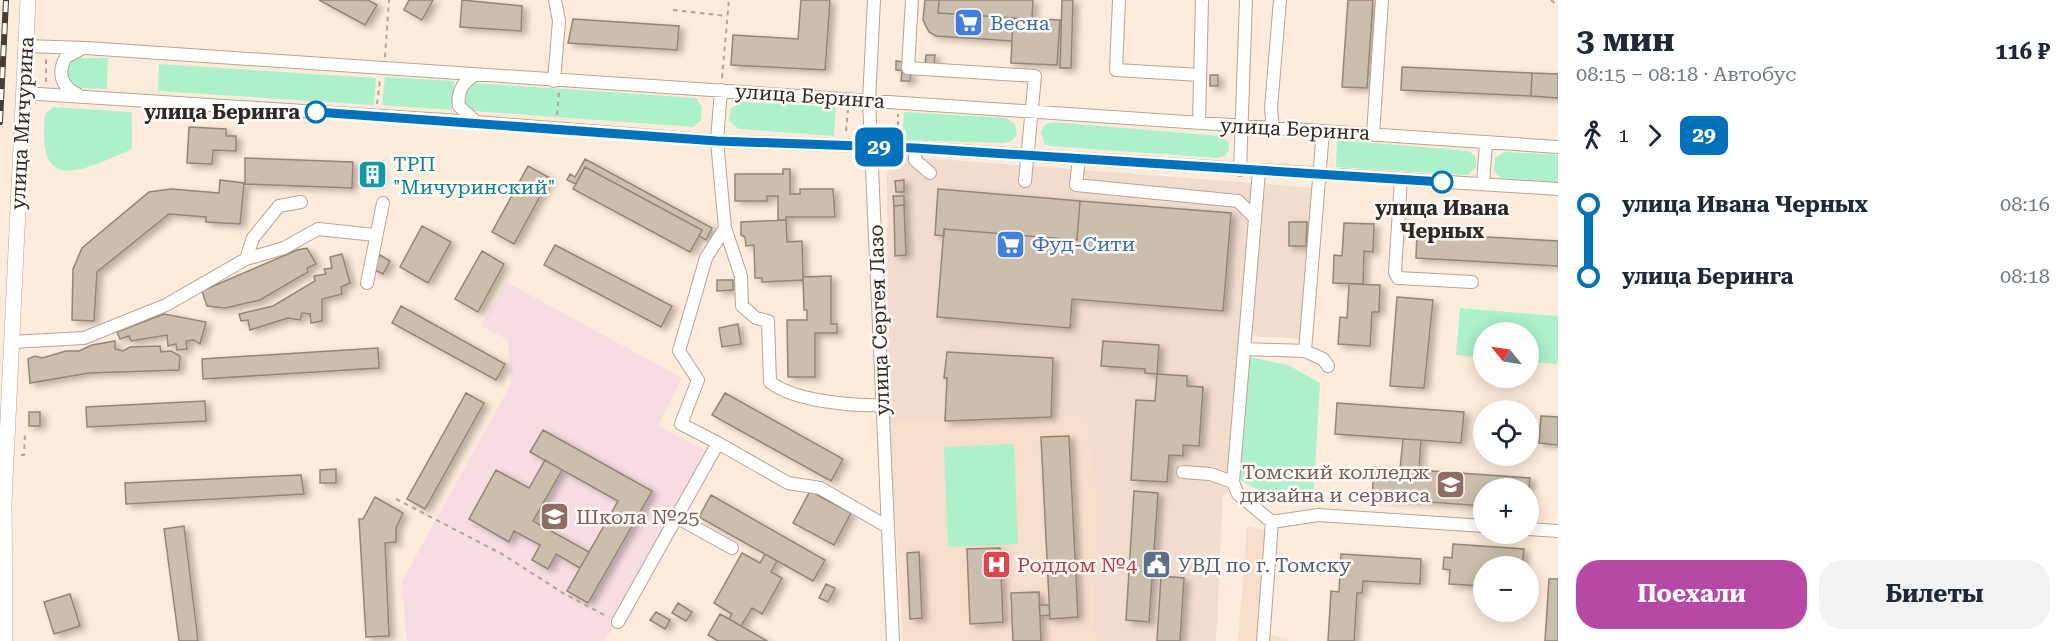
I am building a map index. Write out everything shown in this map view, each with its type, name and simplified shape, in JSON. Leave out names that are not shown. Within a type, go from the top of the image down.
[{"type":"main road","name":"улица Мичурина","points":[[2,641],[2,503],[28,0]]},
{"type":"street","points":[[555,0],[559,21],[556,85]]},
{"type":"street","name":"улица Сергея Лазо","points":[[874,0],[869,100],[893,641]]},
{"type":"street","points":[[912,0],[908,68],[1035,76],[1025,181]]},
{"type":"street","points":[[1119,0],[1116,70],[1200,75]]},
{"type":"street","points":[[1199,123],[1202,0]]},
{"type":"street","points":[[1240,170],[1246,0]]},
{"type":"street","points":[[1273,128],[1270,108],[1280,0]]},
{"type":"street","points":[[1373,134],[1382,0]]},
{"type":"street","name":"улица Беринга","points":[[25,46],[86,48],[474,75],[556,85],[721,90],[1558,147]]},
{"type":"street","points":[[81,95],[69,90],[61,71],[62,64],[71,52],[86,48]]},
{"type":"street","points":[[474,75],[461,88],[457,97],[459,106],[476,122]]},
{"type":"street","points":[[721,90],[717,141],[725,228],[741,276],[742,306],[756,318],[768,321],[770,382],[782,392],[862,406],[882,405]]},
{"type":"street","points":[[23,93],[376,115],[717,141],[915,148],[1558,189]]},
{"type":"street","points":[[1305,351],[1323,131]]},
{"type":"street","points":[[1483,184],[1486,143]]},
{"type":"street","points":[[915,148],[915,160],[930,173]]},
{"type":"street","points":[[1079,159],[1076,185],[1238,201],[1255,218]]},
{"type":"street","points":[[1259,171],[1233,482],[1238,494],[1272,522],[1318,515],[1473,525]]},
{"type":"street","points":[[1401,179],[1395,272],[1398,278],[1472,282]]},
{"type":"street","points":[[246,259],[253,237],[279,206],[301,202]]},
{"type":"street","points":[[367,283],[383,203]]},
{"type":"street","points":[[725,228],[706,258],[679,351],[698,380],[681,424],[788,483],[820,488],[888,527]]},
{"type":"street","points":[[11,342],[84,338],[166,305],[246,259],[284,249],[318,229],[375,235]]},
{"type":"street","points":[[1244,349],[1305,351],[1323,359],[1328,366]]},
{"type":"street","points":[[618,622],[718,443]]},
{"type":"street","points":[[1183,472],[1210,474],[1233,482]]},
{"type":"street","points":[[676,517],[732,548]]},
{"type":"street","points":[[1263,641],[1272,522]]},
{"type":"street","points":[[1539,530],[1558,531]]},
{"type":"path","points":[[376,115],[386,49],[389,0]]},
{"type":"path","points":[[721,90],[729,0]]},
{"type":"path","points":[[1551,0],[1558,6]]},
{"type":"path","points":[[673,10],[727,16]]},
{"type":"path","points":[[46,56],[46,85]]},
{"type":"path","points":[[556,85],[557,115]]},
{"type":"path","points":[[846,131],[848,107]]},
{"type":"path","points":[[897,138],[898,111]]},
{"type":"path","points":[[396,499],[502,554],[563,593],[618,622]]},
{"type":"shaded area","points":[[899,156],[1316,188],[1305,339],[1251,336],[1236,483],[1223,496],[1216,641],[1101,641],[1093,632],[1096,498],[1086,417],[889,421],[887,174]]},
{"type":"shaded area","name":"Школа №25","points":[[506,282],[682,378],[658,426],[709,452],[605,641],[407,641],[402,581],[511,384],[508,340],[481,326]]},
{"type":"shaded area","name":"Роддом №4","points":[[1087,416],[1096,498],[1093,632],[1101,641],[903,641],[889,421]]},
{"type":"shaded area","points":[[1247,526],[1276,532],[1270,635],[1289,639],[1289,641],[1238,641]]},
{"type":"green space","points":[[75,58],[108,58],[107,89],[78,88],[67,81],[66,68]]},
{"type":"green space","points":[[159,64],[376,78],[374,105],[158,91]]},
{"type":"green space","points":[[385,77],[454,81],[452,110],[382,105]]},
{"type":"green space","points":[[474,83],[696,98],[702,107],[701,120],[693,127],[473,111],[465,103],[466,90]]},
{"type":"green space","points":[[742,102],[836,107],[834,136],[739,129],[729,121],[731,108]]},
{"type":"green space","points":[[53,107],[132,112],[132,149],[80,169],[66,170],[55,167],[48,157],[44,140],[45,114]]},
{"type":"green space","points":[[904,112],[1006,118],[1015,124],[1017,135],[1011,141],[1003,143],[902,140]]},
{"type":"green space","points":[[1052,122],[1221,136],[1229,142],[1229,150],[1225,156],[1217,158],[1050,146],[1044,143],[1041,132],[1045,125]]},
{"type":"green space","points":[[1337,140],[1469,151],[1476,157],[1476,167],[1468,175],[1336,167]]},
{"type":"green space","points":[[1504,152],[1558,155],[1558,182],[1501,178],[1494,171],[1495,158]]},
{"type":"green space","points":[[1460,308],[1558,316],[1558,364],[1539,363],[1539,322],[1473,322],[1473,357],[1456,355]]},
{"type":"green space","points":[[1250,357],[1288,365],[1320,383],[1313,504],[1284,504],[1238,479]]},
{"type":"green space","points":[[1014,444],[1018,544],[948,547],[944,447]]},
{"type":"building","points":[[319,0],[368,0],[377,5],[365,25]]},
{"type":"building","points":[[409,0],[433,0],[422,20],[404,10]]},
{"type":"building","points":[[462,0],[522,6],[521,31],[460,27]]},
{"type":"building","points":[[801,0],[830,0],[825,70],[731,65],[733,35],[798,39]]},
{"type":"building","name":"Весна","points":[[925,0],[939,0],[938,13],[1013,18],[1012,41],[936,36],[929,32],[923,20]]},
{"type":"building","points":[[939,0],[1033,0],[1032,19],[938,13]]},
{"type":"building","points":[[1062,0],[1073,0],[1071,68],[1060,68]]},
{"type":"building","points":[[1348,0],[1373,0],[1367,88],[1342,87]]},
{"type":"building","points":[[1013,18],[1060,20],[1057,65],[1011,63]]},
{"type":"building","points":[[573,19],[679,26],[677,50],[568,43]]},
{"type":"building","points":[[926,55],[935,55],[934,65],[925,64]]},
{"type":"building","points":[[896,61],[905,62],[905,71],[896,70]]},
{"type":"building","points":[[1402,67],[1532,73],[1531,96],[1401,90]]},
{"type":"building","points":[[902,72],[911,72],[910,81],[901,81]]},
{"type":"building","points":[[1532,73],[1558,74],[1558,98],[1531,96]]},
{"type":"building","points":[[1210,75],[1218,75],[1218,86],[1210,86]]},
{"type":"building","points":[[189,127],[226,129],[226,136],[236,136],[236,151],[213,150],[212,164],[187,163]]},
{"type":"building","points":[[245,158],[353,162],[352,188],[245,184]]},
{"type":"building","points":[[585,159],[712,228],[706,240],[699,236],[702,230],[585,167],[576,184],[567,180],[570,174],[575,177]]},
{"type":"building","points":[[528,166],[550,178],[514,244],[492,232]]},
{"type":"building","points":[[585,167],[702,230],[690,252],[573,189]]},
{"type":"building","name":"ТРП \"Мичуринский\"","points":[[364,169],[379,169],[379,181],[364,181]]},
{"type":"building","points":[[783,169],[790,169],[790,194],[800,194],[800,189],[833,189],[835,217],[786,217],[786,220],[778,220],[778,196],[767,196],[767,201],[735,201],[735,174],[783,174]]},
{"type":"building","points":[[220,180],[244,183],[240,224],[206,222],[206,217],[169,214],[97,272],[94,321],[72,320],[73,269],[82,248],[149,192],[171,189],[219,193]]},
{"type":"building","points":[[904,180],[904,192],[896,192],[895,181]]},
{"type":"building","points":[[938,189],[1080,201],[1077,240],[944,229],[944,236],[935,235]]},
{"type":"building","points":[[893,196],[904,196],[904,205],[894,206]]},
{"type":"building","points":[[1080,201],[1231,213],[1223,311],[1072,299],[1070,328],[937,317],[944,229],[1077,240]]},
{"type":"building","points":[[904,205],[906,255],[895,256],[894,206]]},
{"type":"building","points":[[786,220],[787,242],[802,241],[803,280],[762,282],[762,278],[755,278],[754,245],[746,246],[745,237],[741,235],[741,222]]},
{"type":"building","points":[[1289,222],[1307,222],[1306,246],[1289,246]]},
{"type":"building","points":[[1344,223],[1374,224],[1373,252],[1364,251],[1363,284],[1333,283],[1334,255],[1342,256]]},
{"type":"building","points":[[422,226],[451,242],[428,283],[400,267]]},
{"type":"building","points":[[1417,233],[1558,241],[1558,266],[1416,258]]},
{"type":"building","points":[[555,245],[672,306],[661,327],[544,265]]},
{"type":"building","points":[[307,248],[316,264],[307,268],[308,272],[260,300],[225,308],[207,306],[202,291],[297,250]]},
{"type":"building","points":[[482,251],[504,264],[478,312],[455,299]]},
{"type":"building","points":[[342,254],[350,283],[341,287],[342,294],[322,299],[322,321],[311,323],[310,314],[302,313],[300,320],[288,318],[250,330],[248,320],[241,321],[239,314],[273,306],[315,281],[314,276],[326,274],[324,269],[332,268],[330,257]]},
{"type":"building","points":[[380,255],[390,261],[383,274],[372,269]]},
{"type":"building","points":[[831,276],[831,324],[837,324],[837,333],[815,333],[815,377],[788,377],[787,320],[807,320],[807,310],[804,310],[803,277]]},
{"type":"building","points":[[717,280],[733,280],[733,290],[717,291]]},
{"type":"building","points":[[1349,284],[1380,285],[1379,312],[1372,312],[1370,346],[1338,344],[1340,317],[1347,318]]},
{"type":"building","points":[[1397,297],[1433,300],[1424,388],[1390,386]]},
{"type":"building","points":[[401,306],[505,364],[496,380],[392,323]]},
{"type":"building","points":[[164,314],[206,322],[200,344],[194,340],[186,341],[187,349],[177,350],[176,344],[168,346],[167,335],[131,341],[129,336],[120,339],[117,332]]},
{"type":"building","points":[[738,324],[741,344],[722,347],[719,328]]},
{"type":"building","points":[[115,341],[115,349],[123,351],[130,347],[160,346],[161,352],[171,351],[180,356],[179,370],[89,373],[30,383],[28,359],[35,356],[42,358],[66,351],[79,351],[92,345]]},
{"type":"building","points":[[1103,341],[1159,345],[1157,374],[1145,373],[1145,369],[1101,366]]},
{"type":"building","points":[[378,348],[379,368],[203,379],[202,359]]},
{"type":"building","points":[[947,352],[1053,358],[1051,417],[945,421],[947,378],[944,378]]},
{"type":"building","points":[[1157,374],[1187,376],[1187,386],[1203,387],[1199,446],[1183,445],[1183,456],[1169,455],[1167,482],[1131,480],[1136,400],[1155,401]]},
{"type":"building","points":[[466,393],[484,403],[425,509],[407,499]]},
{"type":"building","points":[[725,393],[843,459],[831,481],[712,415]]},
{"type":"building","points":[[205,401],[206,421],[87,427],[86,407]]},
{"type":"building","name":"Томский колледж дизайна и сервиса","points":[[1337,403],[1464,412],[1461,443],[1335,434]]},
{"type":"building","points":[[29,412],[40,412],[40,426],[29,426]]},
{"type":"building","points":[[1541,416],[1558,417],[1558,445],[1539,443]]},
{"type":"building","points":[[543,430],[652,491],[588,603],[567,591],[618,501],[530,452]]},
{"type":"building","points":[[1069,436],[1078,617],[1050,619],[1041,437]]},
{"type":"building","points":[[1403,439],[1421,440],[1419,470],[1400,469]]},
{"type":"building","points":[[545,460],[562,470],[533,521],[589,552],[580,568],[556,554],[548,569],[532,560],[540,545],[514,531],[509,542],[469,519],[496,470],[529,488]]},
{"type":"building","name":"Томский колледж дизайна и сервиса","points":[[1374,467],[1530,478],[1473,478],[1473,505],[1372,498]]},
{"type":"building","points":[[336,469],[336,483],[320,483],[320,470]]},
{"type":"building","points":[[301,475],[304,494],[126,504],[125,483]]},
{"type":"building","points":[[810,491],[851,513],[834,545],[793,523]]},
{"type":"building","points":[[1134,491],[1158,493],[1149,622],[1126,620]]},
{"type":"building","points":[[711,495],[825,560],[813,581],[699,517]]},
{"type":"building","points":[[375,497],[403,513],[396,528],[396,542],[385,543],[389,636],[366,637],[359,519],[363,519]]},
{"type":"building","points":[[184,526],[198,641],[179,641],[164,529]]},
{"type":"building","points":[[1453,544],[1524,549],[1523,556],[1473,556],[1473,585],[1449,584],[1450,570],[1443,569],[1444,557],[1452,558]]},
{"type":"building","points":[[1000,548],[1003,622],[970,624],[967,549]]},
{"type":"building","points":[[919,552],[922,618],[910,619],[907,553]]},
{"type":"building","points":[[742,553],[760,563],[765,554],[777,561],[771,572],[782,578],[762,614],[752,608],[741,626],[729,619],[732,614],[714,603]]},
{"type":"building","points":[[1341,554],[1421,559],[1420,584],[1363,581],[1362,593],[1357,593],[1354,641],[1328,641],[1331,591],[1339,592]]},
{"type":"building","points":[[1161,576],[1184,578],[1180,641],[1157,641]]},
{"type":"building","points":[[1549,579],[1558,579],[1558,641],[1545,641]]},
{"type":"building","points":[[826,584],[835,588],[828,602],[819,598]]},
{"type":"building","points":[[1039,592],[1041,641],[1013,641],[1011,593]]},
{"type":"building","points":[[70,594],[80,626],[54,634],[44,602]]},
{"type":"building","points":[[678,603],[692,612],[686,621],[672,613]]},
{"type":"building","points":[[1039,605],[1049,605],[1050,615],[1040,616]]},
{"type":"building","points":[[656,612],[670,620],[665,629],[650,620]]},
{"type":"building","points":[[720,614],[767,641],[718,641],[708,635]]},
{"type":"railway","points":[[0,122],[6,0]]},
{"type":"bus line","name":"29","points":[[316,112],[717,141],[915,148],[1442,182]]},
{"type":"place","name":"Весна","points":[[969,23]]},
{"type":"place","name":"улица Беринга","points":[[316,112]]},
{"type":"place","name":"ТРП \"Мичуринский\"","points":[[372,175]]},
{"type":"place","name":"улица Ивана Черных","points":[[1442,182]]},
{"type":"place","name":"Фуд-Сити","points":[[1011,244]]},
{"type":"place","name":"Томский колледж дизайна и сервиса","points":[[1451,484]]},
{"type":"place","name":"Школа №25","points":[[555,517]]},
{"type":"place","name":"Роддом №4","points":[[996,565]]},
{"type":"place","name":"УВД по г. Томску","points":[[1157,565]]}]
